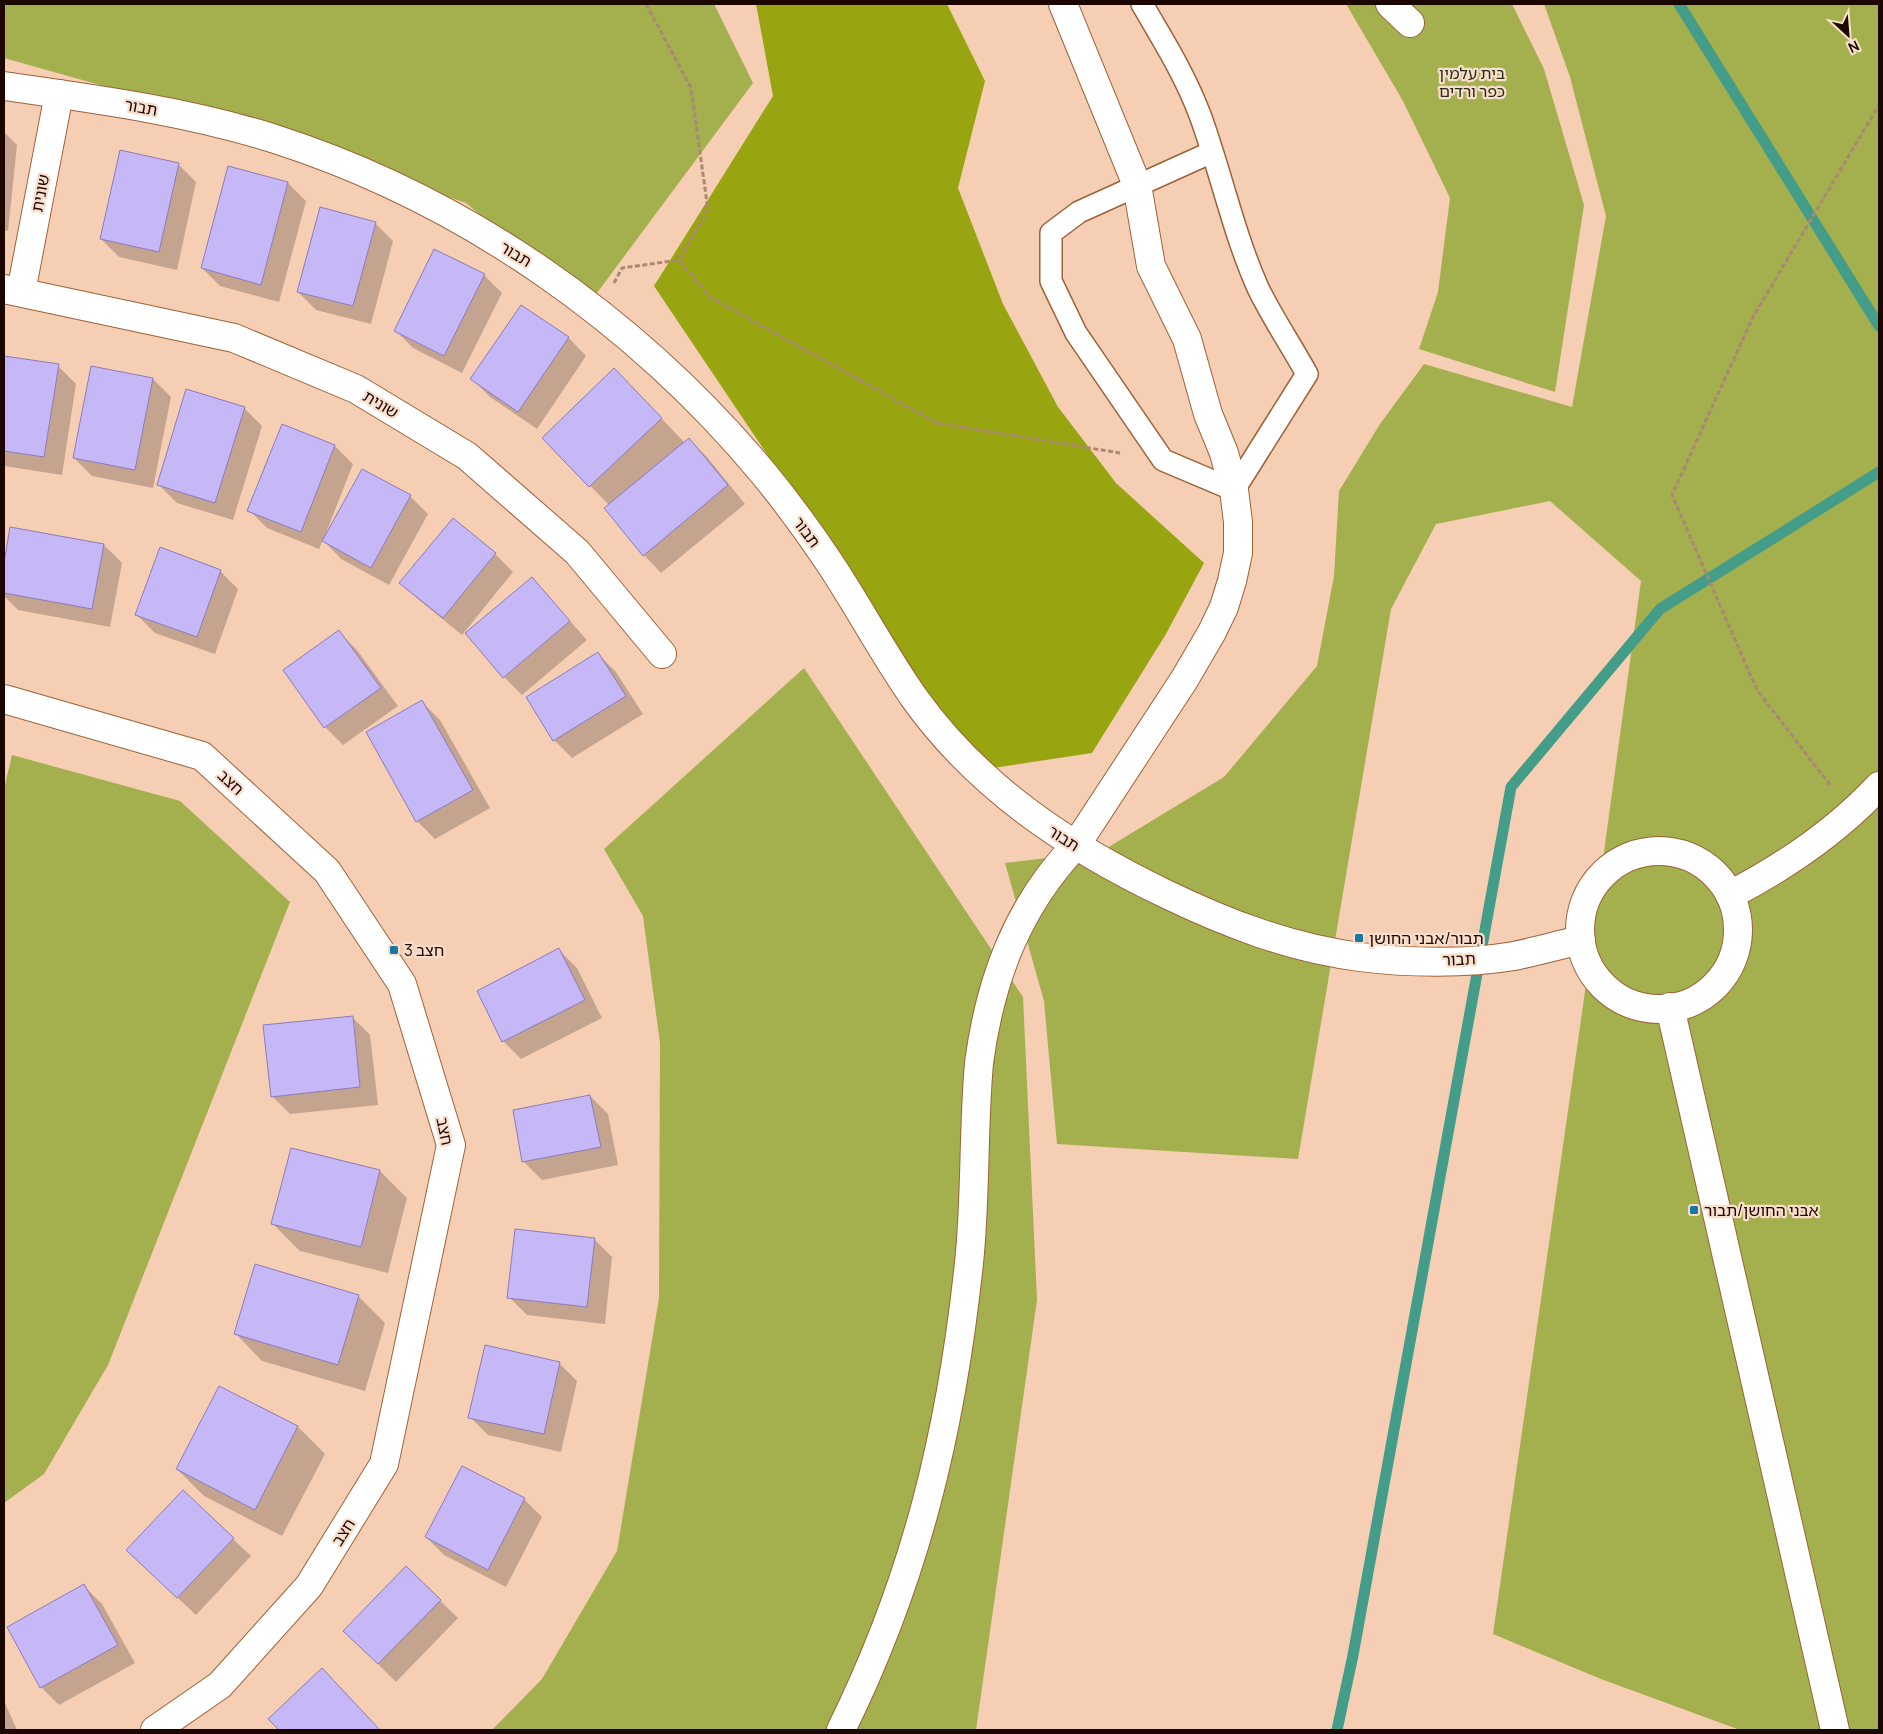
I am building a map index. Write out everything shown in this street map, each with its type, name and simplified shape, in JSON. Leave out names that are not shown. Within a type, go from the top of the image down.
[{"type":"street","points":[[841,1730],[869,1673],[905,1580],[936,1470],[956,1374],[970,1261],[977,1091],[988,1008],[1006,952],[1019,924],[1052,870],[1076,845],[1199,656],[1224,608],[1238,553],[1238,522],[1234,490],[1224,453],[1208,414],[1187,340],[1151,266],[1136,186],[1064,4]]},
{"type":"street","points":[[1390,4],[1410,23]]},
{"type":"street","name":"תבור","points":[[4,86],[185,115],[275,139],[365,173],[452,215],[536,267],[617,327],[693,396],[764,474],[829,562],[901,678],[949,742],[994,787],[1022,810],[1076,845],[1134,878],[1209,914],[1263,935],[1319,950],[1369,958],[1456,960],[1513,956],[1581,940]]},
{"type":"street","name":"שונית","points":[[59,94],[12,290],[234,338],[356,389],[474,462],[577,552],[662,654]]},
{"type":"street","name":"חצב","points":[[4,699],[202,756],[326,871],[402,984],[451,1145],[384,1464],[309,1586],[220,1685],[155,1730]]},
{"type":"street","points":[[1730,895],[1786,864],[1852,813],[1879,786]]},
{"type":"street","points":[[1661,851],[1697,860],[1716,874],[1730,895],[1735,907],[1738,931],[1737,943],[1729,966],[1722,977],[1705,994],[1682,1005],[1670,1008],[1634,1004],[1612,993],[1595,975],[1588,964],[1581,940],[1580,928],[1585,904],[1596,883],[1614,865],[1637,854],[1661,851]]},
{"type":"street","points":[[1670,1008],[1835,1730]]},
{"type":"lane","points":[[1142,4],[1177,63],[1199,114],[1212,152],[1239,238],[1259,289],[1306,374],[1234,490],[1163,460],[1076,334],[1051,281],[1051,234],[1078,212],[1212,152]]},
{"type":"path","points":[[646,4],[692,88],[708,210],[680,260]]},
{"type":"path","points":[[1852,813],[1757,690],[1672,495],[1754,317],[1879,105]]},
{"type":"path","points":[[599,313],[622,268],[680,260]]},
{"type":"path","points":[[680,260],[710,297],[937,423],[1163,460]]},
{"type":"green space","points":[[4,4],[714,4],[753,83],[588,305],[466,203],[246,126],[4,58]]},
{"type":"green space","points":[[756,4],[947,4],[985,81],[958,188],[1003,304],[1058,407],[1116,483],[1204,563],[1166,634],[1092,753],[966,772],[930,697],[654,286],[773,96]]},
{"type":"green space","name":"בית עלמין כפר ורדים","points":[[1346,4],[1512,4],[1544,69],[1584,205],[1555,392],[1419,349],[1438,292],[1450,198],[1403,101]]},
{"type":"green space","points":[[1544,4],[1879,4],[1879,1730],[1740,1730],[1601,1679],[1493,1634],[1582,1013],[1641,581],[1550,501],[1436,524],[1391,609],[1298,1159],[1057,1144],[1044,1001],[1005,863],[1102,851],[1224,777],[1317,666],[1334,576],[1339,491],[1380,424],[1424,364],[1572,407],[1606,216],[1570,77]]},
{"type":"green space","points":[[804,668],[1023,997],[1037,1300],[976,1730],[492,1730],[542,1679],[617,1551],[659,1298],[660,1043],[643,916],[604,849]]},
{"type":"green space","points":[[12,755],[180,801],[290,902],[108,1365],[44,1474],[4,1503],[4,789]]},
{"type":"building","points":[[120,150],[179,163],[159,252],[100,239]]},
{"type":"building","points":[[228,166],[288,182],[261,285],[201,268]]},
{"type":"building","points":[[320,207],[376,222],[353,306],[297,292]]},
{"type":"building","points":[[434,249],[485,274],[444,356],[394,331]]},
{"type":"building","points":[[521,305],[569,337],[518,412],[470,379]]},
{"type":"building","points":[[4,356],[59,364],[44,457],[4,451]]},
{"type":"building","points":[[91,366],[153,378],[135,470],[73,458]]},
{"type":"building","points":[[614,368],[662,418],[589,487],[542,438]]},
{"type":"building","points":[[186,389],[245,407],[215,503],[157,485]]},
{"type":"building","points":[[282,424],[335,445],[301,532],[247,511]]},
{"type":"building","points":[[689,438],[728,485],[643,556],[604,508]]},
{"type":"building","points":[[362,469],[411,495],[371,568],[322,541]]},
{"type":"building","points":[[453,518],[496,553],[443,618],[399,583]]},
{"type":"building","points":[[10,527],[104,544],[92,609],[4,593],[4,563]]},
{"type":"building","points":[[160,547],[221,570],[197,637],[135,615]]},
{"type":"building","points":[[532,577],[570,621],[503,678],[465,633]]},
{"type":"building","points":[[339,630],[381,688],[324,728],[283,670]]},
{"type":"building","points":[[598,652],[626,696],[553,741],[526,697]]},
{"type":"building","points":[[422,700],[473,790],[416,822],[366,732]]},
{"type":"building","points":[[559,948],[585,1000],[502,1042],[477,991]]},
{"type":"building","points":[[353,1016],[360,1087],[271,1097],[263,1025]]},
{"type":"building","points":[[590,1095],[601,1147],[522,1162],[513,1110]]},
{"type":"building","points":[[291,1148],[380,1170],[361,1247],[271,1224]]},
{"type":"building","points":[[515,1229],[595,1238],[587,1307],[507,1298]]},
{"type":"building","points":[[255,1264],[359,1295],[338,1365],[234,1334]]},
{"type":"building","points":[[485,1345],[560,1362],[544,1434],[468,1418]]},
{"type":"building","points":[[219,1386],[298,1426],[255,1510],[176,1469]]},
{"type":"building","points":[[462,1466],[525,1498],[488,1570],[425,1537]]},
{"type":"building","points":[[183,1490],[234,1538],[177,1598],[126,1550]]},
{"type":"building","points":[[406,1566],[441,1600],[378,1664],[343,1631]]},
{"type":"building","points":[[84,1584],[118,1645],[40,1688],[7,1627]]},
{"type":"building","points":[[322,1668],[380,1730],[279,1730],[268,1719]]},
{"type":"waterway","points":[[1679,4],[1879,326]]},
{"type":"waterway","points":[[1337,1730],[1353,1655],[1511,787],[1660,609],[1879,472]]},
{"type":"place","name":"תבור/אבני החושן","points":[[1359,938]]},
{"type":"place","name":"חצב 3","points":[[394,950]]},
{"type":"place","name":"אבני החושן/תבור","points":[[1694,1210]]}]
